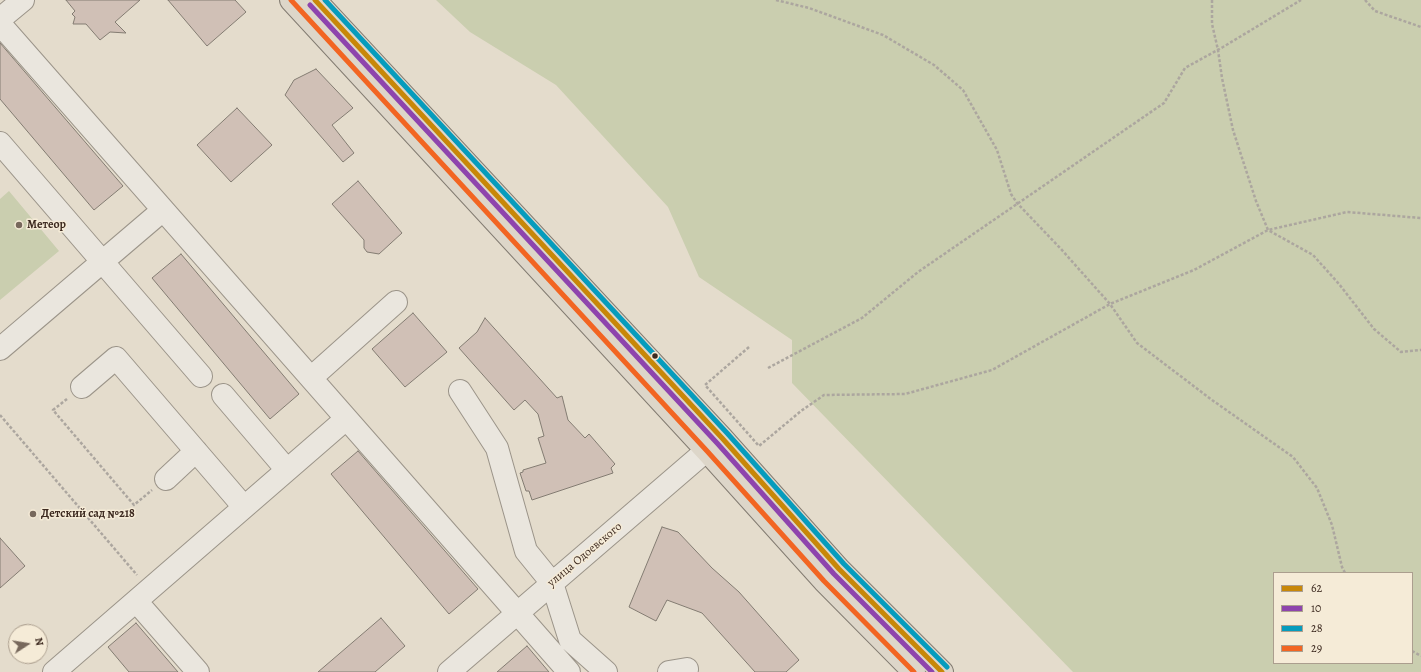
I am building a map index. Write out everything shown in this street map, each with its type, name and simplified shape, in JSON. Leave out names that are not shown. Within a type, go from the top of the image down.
[{"type":"main road","points":[[291,0],[714,445],[942,672]]},
{"type":"main road","points":[[315,0],[714,445],[824,581],[914,672]]},
{"type":"street","points":[[0,19],[23,0]]},
{"type":"street","points":[[0,24],[569,672]]},
{"type":"street","points":[[0,143],[201,376]]},
{"type":"street","points":[[0,349],[164,210]]},
{"type":"street","points":[[311,378],[396,302]]},
{"type":"street","points":[[82,387],[116,358],[244,506]]},
{"type":"street","points":[[460,391],[497,448],[526,551],[552,583],[570,640],[606,672]]},
{"type":"street","points":[[223,395],[287,470]]},
{"type":"street","points":[[56,671],[346,418]]},
{"type":"street","name":"улица Одоевского","points":[[453,671],[517,613],[714,445]]},
{"type":"street","points":[[166,479],[196,451]]},
{"type":"street","points":[[143,595],[198,672]]},
{"type":"path","points":[[776,0],[809,8],[883,35],[934,65],[963,90],[997,150],[1011,194],[1017,203],[1061,249],[1110,304],[1137,343],[1212,400],[1293,457],[1317,488],[1332,525],[1344,572]]},
{"type":"path","points":[[1212,0],[1212,24],[1232,130],[1256,201],[1268,230],[1313,255],[1339,284],[1374,330],[1401,352],[1421,350]]},
{"type":"path","points":[[768,368],[862,318],[918,272],[1164,103],[1185,68],[1301,0]]},
{"type":"path","points":[[1365,0],[1375,11],[1421,26]]},
{"type":"path","points":[[749,347],[705,385],[759,446],[801,411],[824,395],[905,394],[992,370],[1110,304],[1194,270],[1268,230],[1347,212],[1421,218]]},
{"type":"path","points":[[82,387],[53,410],[134,505],[166,479]]},
{"type":"path","points":[[0,415],[143,595]]},
{"type":"green space","points":[[436,0],[1421,0],[1421,672],[1073,672],[792,383],[792,340],[699,277],[668,207],[556,85],[470,32]]},
{"type":"green space","name":"Метеор","points":[[9,191],[59,251],[0,300],[0,199]]},
{"type":"building","points":[[66,0],[140,0],[115,22],[126,33],[110,32],[100,40],[86,24],[73,24],[75,17],[72,14],[75,11]]},
{"type":"building","points":[[168,0],[235,0],[246,12],[207,46]]},
{"type":"building","points":[[0,43],[123,186],[94,210],[0,99]]},
{"type":"building","points":[[316,69],[353,108],[332,125],[354,153],[343,162],[285,95],[294,80]]},
{"type":"building","points":[[237,108],[272,145],[231,182],[197,145]]},
{"type":"building","points":[[358,181],[402,233],[379,254],[367,252],[364,248],[364,240],[332,204]]},
{"type":"building","points":[[181,254],[299,394],[270,419],[152,278]]},
{"type":"building","points":[[413,313],[447,352],[405,387],[372,349]]},
{"type":"building","points":[[485,318],[557,398],[562,396],[568,420],[585,438],[589,434],[615,464],[611,468],[613,473],[532,500],[529,491],[526,491],[520,473],[523,472],[523,470],[546,463],[538,438],[544,436],[538,414],[525,400],[514,410],[459,348],[477,332]]},
{"type":"building","points":[[358,451],[478,589],[449,614],[331,474]]},
{"type":"building","points":[[662,527],[678,532],[712,568],[739,592],[799,660],[786,672],[755,672],[702,613],[667,600],[656,621],[629,607]]},
{"type":"building","points":[[0,538],[25,566],[0,588]]},
{"type":"building","points":[[381,618],[405,646],[375,672],[318,672]]},
{"type":"building","points":[[136,623],[178,672],[129,672],[108,647]]},
{"type":"building","points":[[527,646],[549,672],[497,672]]},
{"type":"transit line","name":"29","points":[[291,0],[707,451],[824,581],[914,672]]},
{"type":"transit line","name":"62","points":[[315,0],[722,438],[839,569],[942,672]]},
{"type":"transit line","name":"28","points":[[325,0],[727,433],[844,564],[947,667]]},
{"type":"transit line","name":"10","points":[[310,5],[717,443],[834,574],[932,672]]},
{"type":"place","name":"Метеор","points":[[19,225]]},
{"type":"place","name":"Детский сад №218","points":[[33,514]]}]
